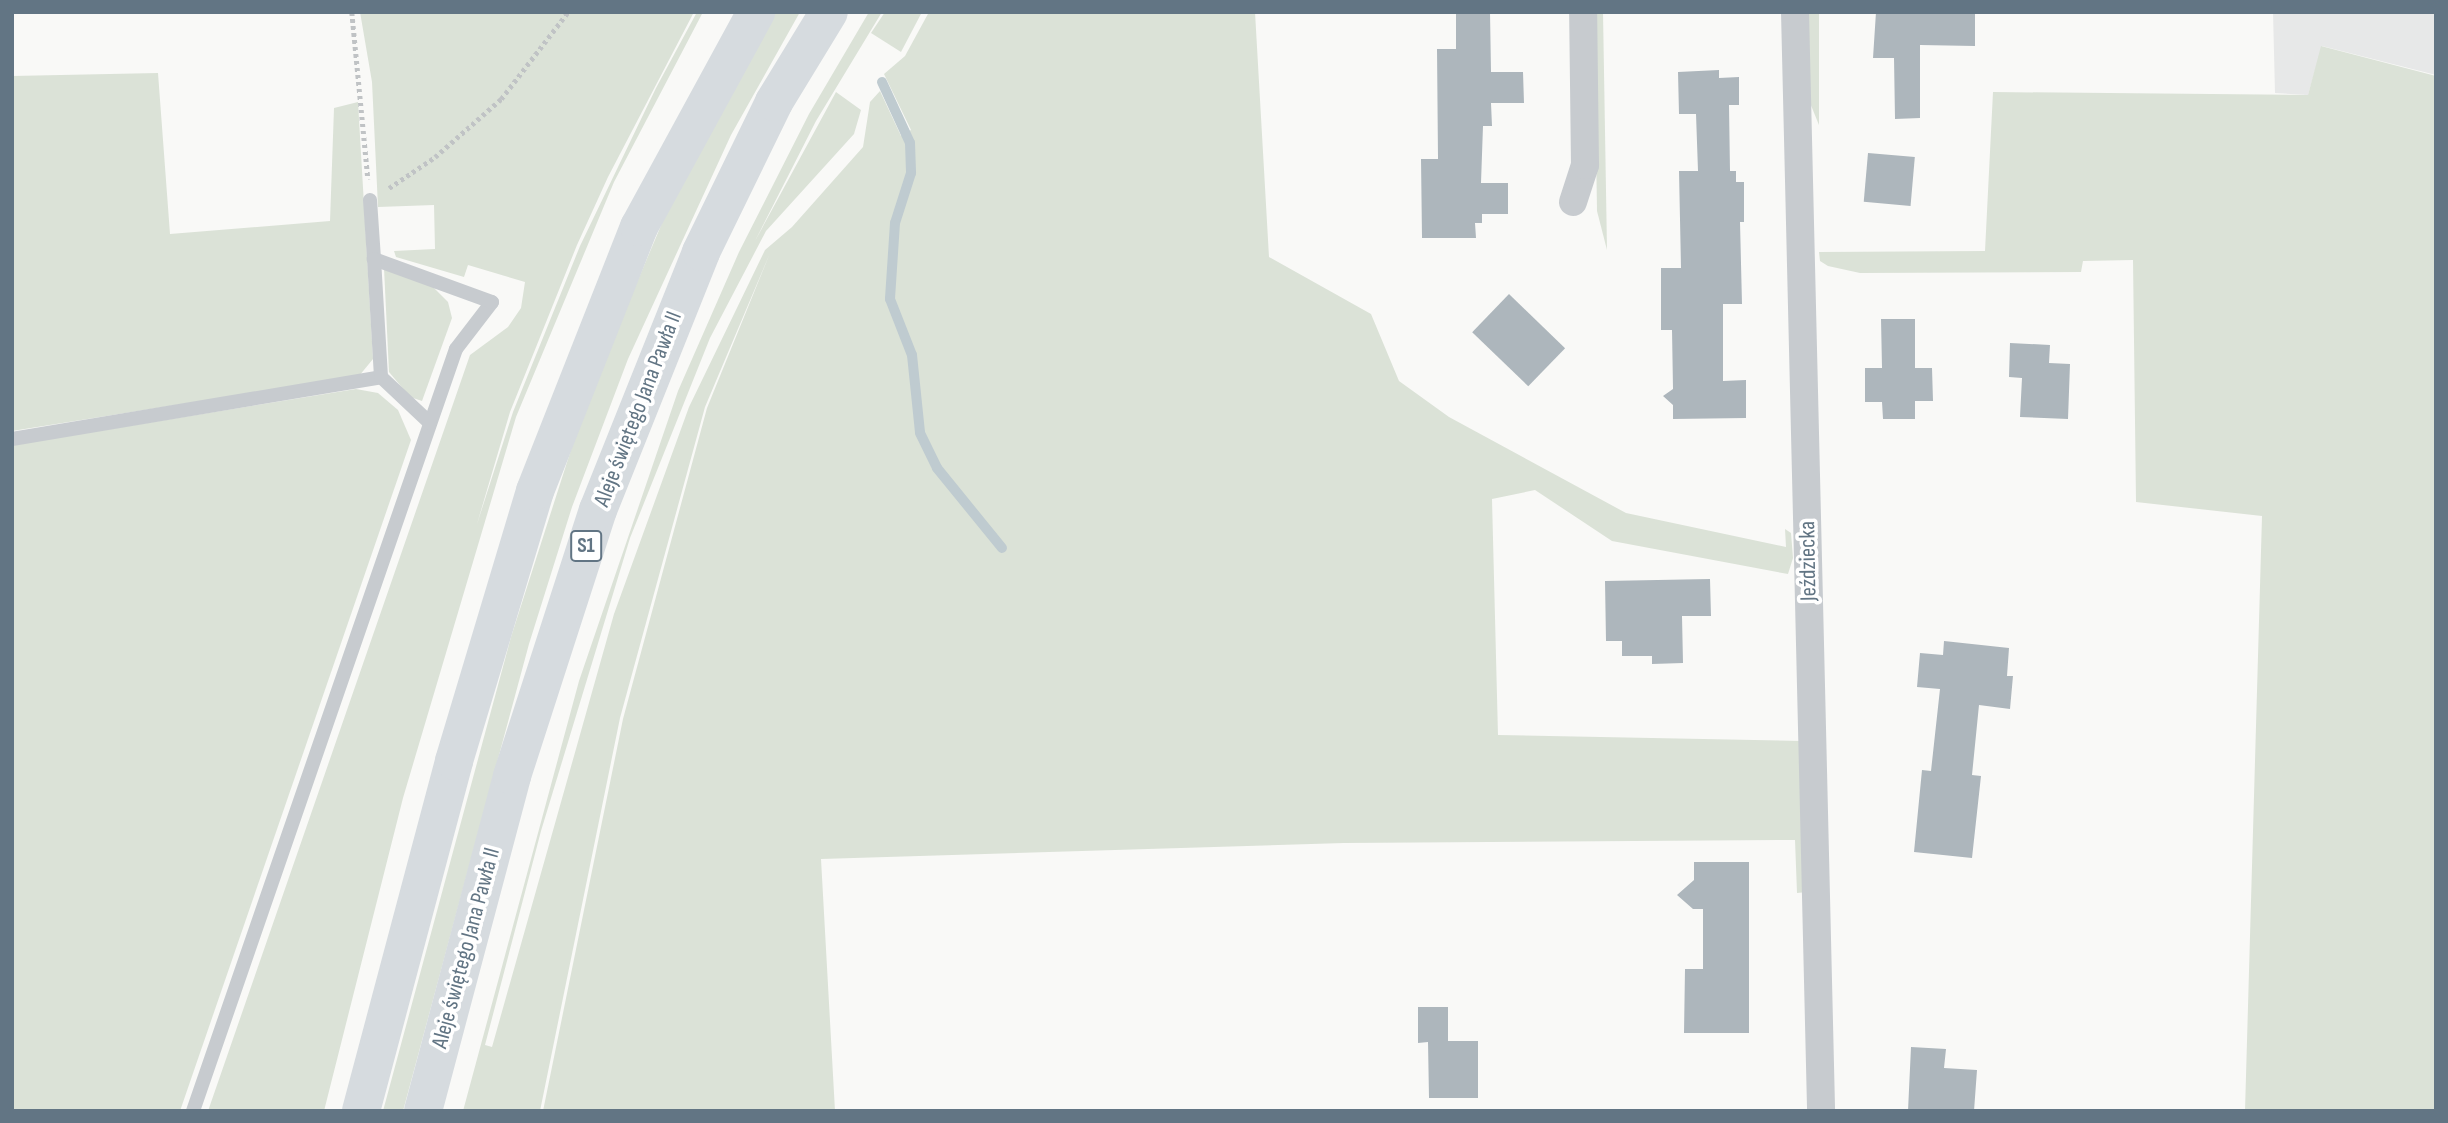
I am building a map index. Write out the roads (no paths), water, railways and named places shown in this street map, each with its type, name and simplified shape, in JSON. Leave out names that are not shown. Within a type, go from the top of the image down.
[{"type":"highway","points":[[361,1111],[454,761],[535,491],[639,226],[756,12]]},
{"type":"highway","name":"Aleje świętego Jana Pawła II","points":[[423,1111],[512,776],[603,497],[701,252],[774,103],[829,12]]},
{"type":"street","points":[[1573,202],[1585,164],[1583,12]]},
{"type":"street","name":"Jeździecka","points":[[1794,12],[1821,1111]]},
{"type":"lane","points":[[370,200],[381,377],[430,423]]},
{"type":"lane","points":[[193,1111],[456,349],[492,302],[374,259]]},
{"type":"lane","points":[[12,439],[381,377]]},
{"type":"waterway","points":[[882,82],[910,143],[911,173],[895,223],[890,299],[912,355],[920,433],[937,468],[1002,548]]}]
